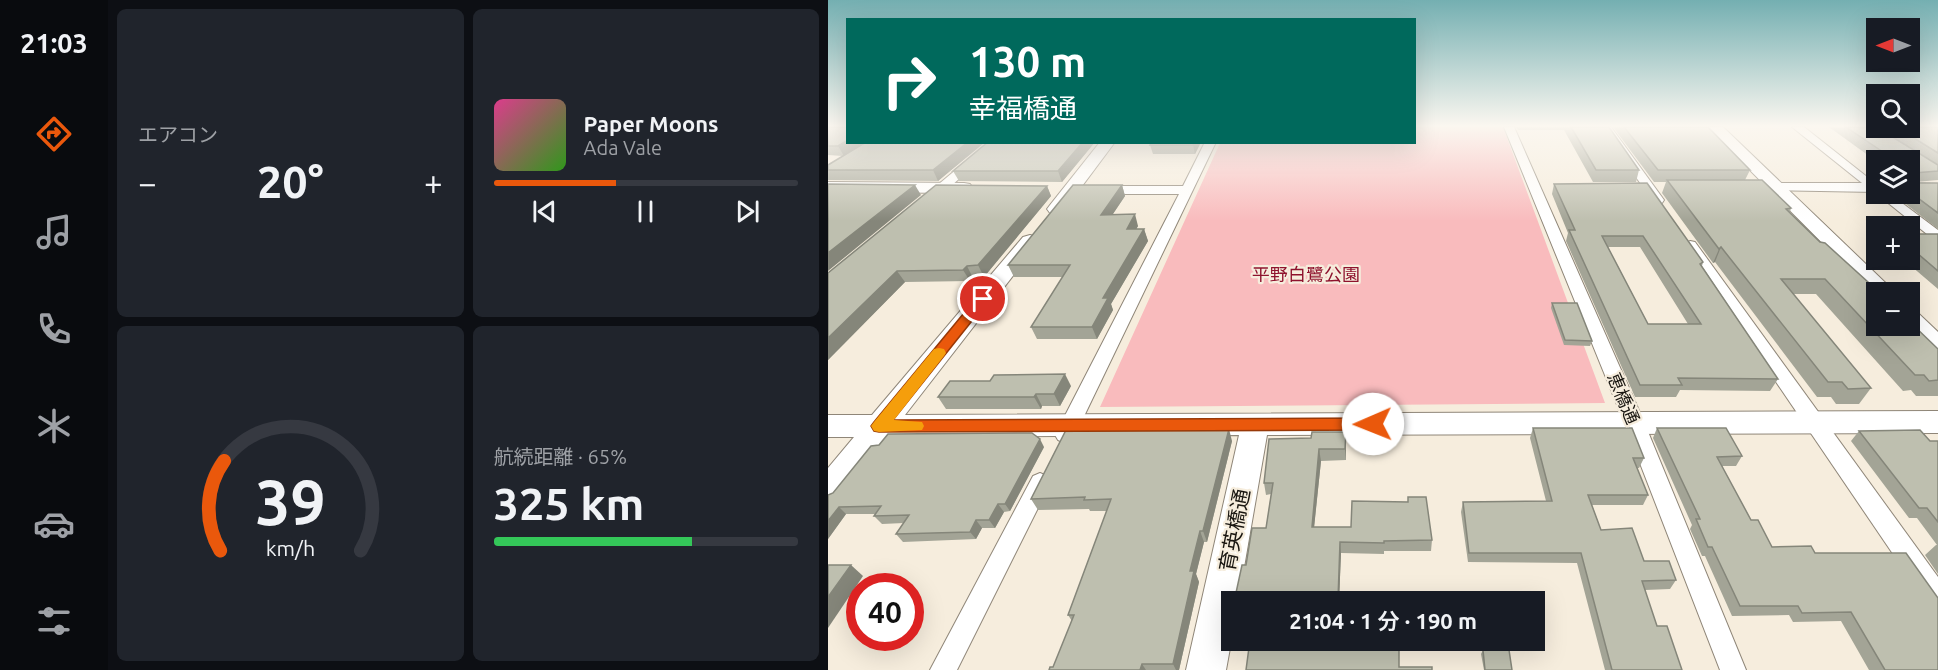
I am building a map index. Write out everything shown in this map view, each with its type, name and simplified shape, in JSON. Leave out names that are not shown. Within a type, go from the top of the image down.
[{"type":"street","points":[[924,202],[977,158]]},
{"type":"street","points":[[828,490],[1075,189],[1097,158]]},
{"type":"street","points":[[943,670],[1052,460],[1203,158]]},
{"type":"street","name":"恵橋通","points":[[1524,158],[1539,188],[1733,670]]},
{"type":"street","points":[[1628,158],[1938,598]]},
{"type":"street","points":[[1746,158],[1874,282]]},
{"type":"street","points":[[1837,158],[1866,180]]},
{"type":"street","points":[[828,187],[977,189]]},
{"type":"street","points":[[1754,188],[1866,189]]},
{"type":"street","points":[[1075,189],[1188,190]]},
{"type":"street","points":[[1896,204],[1938,236]]},
{"type":"street","points":[[1920,328],[1938,346]]},
{"type":"street","points":[[828,426],[1938,422]]},
{"type":"street","name":"育英橋通","points":[[1206,670],[1255,425]]},
{"type":"green space","name":"平野白鷺公園","points":[[1213,158],[1515,158],[1605,403],[1100,407]]},
{"type":"building","points":[[839,158],[948,158],[933,170],[828,170],[828,165]]},
{"type":"building","points":[[968,158],[1069,158],[1058,171],[953,171]]},
{"type":"building","points":[[1589,158],[1631,158],[1639,170],[1596,170]]},
{"type":"building","points":[[1649,158],[1739,158],[1750,170],[1658,170]]},
{"type":"building","points":[[1920,158],[1927,158],[1938,165],[1938,171],[1920,172]]},
{"type":"building","points":[[1667,180],[1762,180],[1791,208],[1786,209],[1820,242],[1825,243],[1868,282],[1866,282],[1866,323],[1825,279],[1781,279],[1871,388],[1848,389],[1842,382],[1828,382],[1721,247],[1719,249]]},
{"type":"building","points":[[1647,183],[1703,262],[1700,264],[1778,379],[1678,378],[1682,385],[1640,385],[1569,230],[1575,230],[1554,184]],"holes":[[[1602,236],[1643,236],[1701,324],[1648,324]]]},
{"type":"building","points":[[1920,183],[1938,183],[1938,213],[1920,200]]},
{"type":"building","points":[[828,184],[915,185],[828,253]]},
{"type":"building","points":[[936,185],[1047,186],[978,265],[967,266],[963,270],[897,271],[828,338],[828,273]]},
{"type":"building","points":[[1073,185],[1122,185],[1101,215],[1135,214],[1127,229],[1144,229],[1103,298],[1108,298],[1092,327],[1031,327],[1070,265],[1008,265]]},
{"type":"building","points":[[1920,234],[1938,234],[1938,271],[1920,256]]},
{"type":"building","points":[[1552,303],[1577,303],[1592,341],[1565,340]]},
{"type":"building","points":[[1920,332],[1938,349],[1938,380],[1929,381],[1924,375],[1915,375],[1878,336],[1920,336]]},
{"type":"building","points":[[1065,374],[1054,394],[1036,394],[1034,397],[938,397],[950,381],[990,381],[994,375]]},
{"type":"building","points":[[1533,428],[1632,428],[1644,458],[1633,458],[1648,495],[1588,495],[1601,530],[1632,528],[1644,561],[1669,561],[1676,580],[1642,581],[1657,626],[1667,626],[1682,670],[1612,670],[1581,553],[1469,553],[1463,502],[1552,501]]},
{"type":"building","points":[[1657,428],[1726,428],[1742,456],[1717,457],[1751,520],[1758,520],[1772,547],[1811,546],[1815,553],[1906,553],[1938,598],[1938,670],[1885,670],[1851,612],[1802,613],[1798,606],[1740,606],[1712,547],[1708,547],[1696,519],[1700,519]]},
{"type":"building","points":[[1229,429],[1203,531],[1200,531],[1190,571],[1194,571],[1173,664],[1142,664],[1140,670],[1049,670],[1053,667],[1074,615],[1068,615],[1111,499],[1084,500],[1085,497],[1031,499],[1066,430]]},
{"type":"building","points":[[1920,430],[1930,441],[1938,441],[1938,522],[1927,508],[1919,508],[1859,431]]},
{"type":"building","points":[[1312,432],[1346,432],[1345,449],[1319,449],[1312,527],[1351,527],[1352,501],[1408,502],[1408,497],[1426,497],[1432,540],[1384,541],[1384,543],[1340,542],[1338,591],[1236,591],[1242,565],[1246,565],[1252,528],[1266,528],[1273,483],[1264,483],[1269,439],[1311,438]]},
{"type":"building","points":[[1032,433],[1040,439],[1005,504],[998,504],[989,520],[976,520],[970,532],[896,534],[909,515],[874,516],[881,506],[839,507],[828,521],[828,495],[833,493],[871,446],[879,445],[888,434]]},
{"type":"building","points":[[828,565],[851,565],[828,597]]},
{"type":"building","points":[[1249,651],[1399,651],[1399,667],[1432,667],[1432,670],[1246,670]]},
{"type":"building","points":[[1483,651],[1509,651],[1512,670],[1485,670]]},
{"type":"slow traffic","points":[[916,426],[879,426],[939,353]]},
{"type":"route","points":[[983,299],[879,426],[1373,424]]}]
